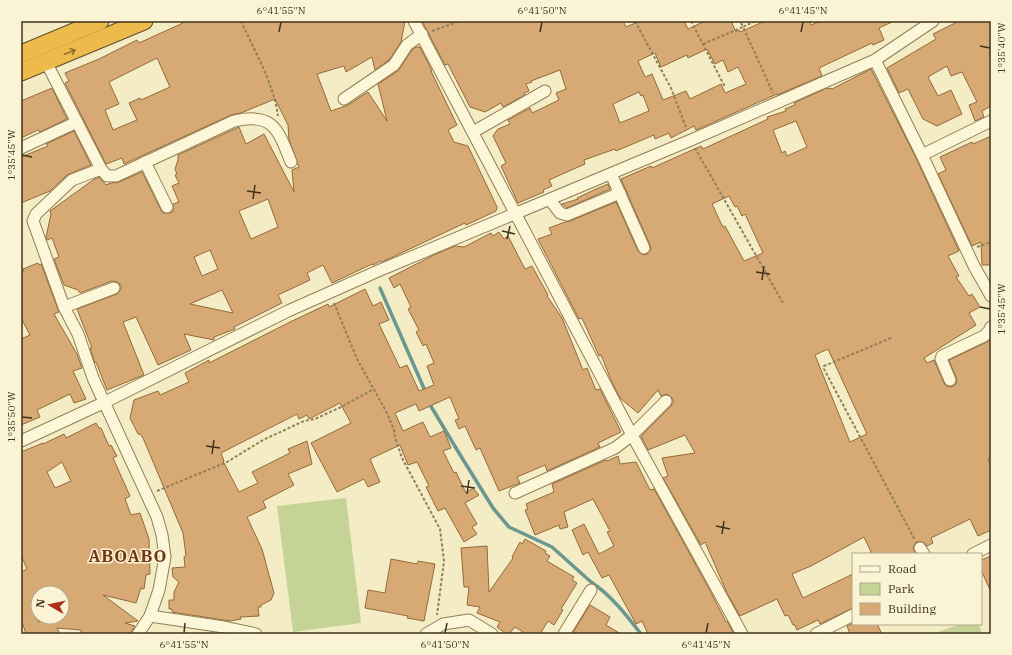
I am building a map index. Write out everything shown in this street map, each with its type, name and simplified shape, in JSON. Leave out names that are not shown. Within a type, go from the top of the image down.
[{"type":"highway","points":[[21,54],[100,21]]},
{"type":"highway","points":[[21,72],[144,21]]},
{"type":"street","points":[[414,21],[632,435],[742,634]]},
{"type":"street","points":[[21,441],[103,403],[163,372],[330,292],[691,140],[875,60],[933,21]]},
{"type":"street","points":[[344,99],[394,65],[407,45],[422,34]]},
{"type":"street","points":[[875,60],[967,251],[991,296]]},
{"type":"street","points":[[46,62],[101,169],[107,176],[116,176],[234,121],[247,118],[268,122],[279,133],[291,162]]},
{"type":"street","points":[[473,132],[545,91]]},
{"type":"street","points":[[922,155],[991,121]]},
{"type":"street","points":[[21,148],[77,122]]},
{"type":"street","points":[[145,162],[167,207]]},
{"type":"street","points":[[101,169],[72,180],[36,214],[33,221],[64,307],[78,334],[103,403],[157,517],[162,535],[165,557],[159,590],[150,616],[138,634]]},
{"type":"street","points":[[611,174],[644,248]]},
{"type":"street","points":[[550,200],[560,212],[567,215],[620,193]]},
{"type":"street","points":[[64,307],[114,288]]},
{"type":"street","points":[[950,380],[941,359],[942,356],[984,336],[991,327]]},
{"type":"street","points":[[515,493],[615,448],[632,435],[666,401]]},
{"type":"street","points":[[975,553],[991,545]]},
{"type":"street","points":[[564,634],[591,590]]},
{"type":"street","points":[[150,616],[224,627],[256,634]]},
{"type":"street","points":[[816,634],[852,616]]},
{"type":"street","points":[[431,631],[443,624],[469,620],[492,634]]},
{"type":"path","points":[[241,21],[269,84],[277,107],[279,133]]},
{"type":"path","points":[[422,34],[460,21]]},
{"type":"path","points":[[635,21],[671,88],[691,140]]},
{"type":"path","points":[[691,21],[725,87]]},
{"type":"path","points":[[740,21],[777,103]]},
{"type":"path","points":[[703,44],[755,21]]},
{"type":"path","points":[[701,160],[783,303]]},
{"type":"path","points":[[967,251],[991,242]]},
{"type":"path","points":[[330,292],[357,359],[374,389],[394,430],[402,458],[440,529],[444,561],[431,631]]},
{"type":"path","points":[[891,338],[824,366],[824,369],[922,551]]},
{"type":"path","points":[[147,496],[227,462],[263,440],[304,421],[315,419],[374,389]]},
{"type":"green space","points":[[346,498],[361,623],[293,632],[277,506]]},
{"type":"green space","points":[[957,625],[979,625],[982,634],[933,634]]},
{"type":"building","points":[[182,21],[405,21],[401,42],[389,60],[375,70],[372,57],[346,72],[344,66],[317,74],[331,111],[348,105],[368,92],[387,121],[378,84],[398,71],[412,50],[416,47],[420,47],[457,125],[448,130],[454,142],[468,146],[497,207],[496,211],[466,225],[465,223],[382,262],[372,264],[332,283],[323,265],[307,273],[310,280],[278,295],[282,303],[234,327],[235,329],[214,337],[214,340],[184,334],[191,350],[158,365],[136,317],[123,322],[144,375],[107,390],[96,362],[95,363],[90,348],[92,348],[77,309],[117,294],[121,289],[121,286],[118,282],[112,281],[80,293],[78,290],[64,285],[54,259],[59,257],[52,238],[47,240],[46,237],[51,214],[50,211],[99,177],[106,185],[119,182],[142,172],[163,213],[170,213],[173,211],[173,204],[179,202],[172,186],[179,183],[175,175],[177,174],[175,169],[178,155],[239,127],[246,144],[264,134],[294,192],[292,170],[299,167],[289,140],[288,125],[275,99],[241,113],[231,115],[124,164],[122,158],[106,164],[65,83],[69,81],[65,73],[99,59],[137,40],[139,43],[183,23]],"holes":[[[157,58],[170,87],[141,100],[140,98],[129,103],[137,120],[113,130],[105,110],[119,104],[109,82]],[[268,199],[278,227],[251,239],[239,211]],[[210,250],[218,269],[202,276],[194,257]],[[222,290],[233,313],[190,304]]]},
{"type":"building","points":[[422,21],[623,21],[626,27],[640,21],[684,21],[688,29],[705,21],[731,21],[736,32],[739,30],[740,32],[765,21],[809,21],[811,25],[821,21],[894,21],[879,28],[884,40],[873,45],[872,43],[819,68],[822,76],[696,130],[694,126],[671,138],[669,133],[655,139],[654,135],[616,151],[615,149],[584,160],[585,164],[549,180],[552,186],[543,190],[544,192],[518,203],[501,166],[506,163],[493,136],[498,129],[510,124],[508,120],[530,108],[532,113],[559,100],[556,93],[566,89],[560,70],[526,84],[529,91],[524,93],[525,95],[503,107],[501,103],[485,112],[470,107],[448,64],[445,65]],"holes":[[[707,49],[715,64],[723,60],[728,72],[738,67],[746,84],[725,93],[721,84],[690,99],[686,91],[663,100],[652,74],[645,77],[638,61],[655,53],[661,67],[687,55],[688,58]],[[639,92],[641,96],[643,95],[649,111],[620,123],[613,104]]]},
{"type":"building","points":[[959,21],[991,21],[991,106],[982,111],[984,117],[975,121],[969,105],[977,102],[962,72],[951,76],[947,66],[928,77],[938,96],[951,90],[962,114],[937,126],[923,119],[908,89],[899,93],[887,68],[936,39],[933,34]]},
{"type":"building","points":[[871,69],[916,158],[959,251],[948,256],[959,276],[956,277],[969,296],[972,294],[980,307],[969,313],[976,325],[924,358],[927,363],[934,360],[946,386],[952,387],[956,384],[957,380],[949,360],[991,339],[991,457],[988,459],[991,467],[991,530],[978,536],[970,519],[931,538],[933,543],[927,546],[923,542],[916,542],[913,548],[916,553],[872,553],[864,537],[811,566],[792,574],[803,598],[852,574],[852,608],[820,624],[818,620],[797,630],[788,615],[785,616],[777,599],[740,616],[727,593],[705,542],[701,545],[663,478],[668,476],[662,458],[695,453],[685,435],[648,450],[641,436],[671,406],[673,399],[667,394],[661,396],[658,390],[638,413],[620,398],[601,355],[599,356],[582,318],[579,319],[538,239],[552,234],[549,228],[616,202],[638,251],[643,255],[647,254],[651,249],[650,245],[621,179],[651,166],[652,168],[701,146],[703,149],[768,119],[767,117],[786,111],[785,109],[795,105],[794,103],[827,88],[832,89]],"holes":[[[796,121],[807,147],[787,156],[785,151],[782,153],[773,130]],[[729,196],[735,207],[737,206],[742,216],[745,214],[763,253],[744,261],[725,226],[723,227],[712,204]],[[828,349],[867,434],[850,442],[815,355]]]},
{"type":"building","points":[[52,88],[67,119],[40,132],[38,130],[21,138],[21,101]]},
{"type":"building","points":[[74,131],[91,165],[67,175],[50,191],[21,203],[21,157],[48,146],[46,144]]},
{"type":"building","points":[[991,136],[991,265],[982,265],[981,242],[972,246],[938,174],[946,170],[940,157],[972,142],[973,144]]},
{"type":"building","points":[[608,184],[610,189],[567,208],[562,204],[578,199],[577,198]]},
{"type":"building","points":[[499,232],[504,239],[508,236],[525,269],[532,266],[548,295],[547,296],[562,318],[583,370],[587,368],[596,390],[600,389],[621,432],[598,443],[600,447],[547,471],[545,465],[517,477],[520,483],[499,491],[480,448],[476,450],[465,426],[459,429],[455,420],[459,419],[450,397],[419,411],[416,404],[395,413],[403,431],[423,422],[430,437],[444,431],[451,448],[443,451],[454,473],[456,472],[466,493],[473,488],[479,495],[465,503],[477,524],[472,527],[477,534],[464,542],[445,508],[438,511],[426,487],[429,486],[417,462],[408,465],[400,445],[370,459],[380,482],[368,487],[364,479],[337,492],[311,443],[351,423],[340,403],[309,419],[307,415],[299,419],[297,414],[221,453],[223,461],[239,492],[258,483],[252,472],[290,453],[288,449],[307,441],[312,464],[288,474],[294,485],[263,501],[266,508],[247,517],[262,549],[274,593],[271,600],[261,605],[261,607],[258,607],[259,616],[240,617],[241,619],[230,621],[172,612],[172,609],[169,609],[169,600],[174,600],[174,592],[179,582],[173,577],[172,568],[185,567],[184,557],[186,556],[183,533],[143,438],[140,434],[138,434],[130,418],[134,400],[158,391],[160,395],[189,382],[185,373],[209,360],[209,363],[328,304],[329,307],[365,289],[373,306],[381,302],[389,320],[379,324],[400,368],[407,365],[419,391],[434,385],[427,366],[434,363],[426,344],[423,346],[416,332],[419,330],[408,309],[411,307],[400,284],[394,288],[389,278],[455,246],[464,247],[491,233],[493,236]]},
{"type":"building","points":[[38,263],[39,265],[41,264],[59,312],[54,314],[77,354],[82,368],[73,371],[86,399],[74,403],[70,394],[37,410],[40,417],[21,425],[21,339],[30,335],[21,318],[21,272],[24,271],[23,269]]},
{"type":"building","points":[[96,423],[99,428],[101,428],[109,446],[111,445],[117,456],[113,458],[130,496],[125,499],[131,515],[140,513],[149,539],[150,574],[146,575],[144,589],[141,588],[136,603],[103,595],[138,621],[125,623],[135,626],[130,634],[90,634],[81,633],[81,630],[57,628],[60,634],[26,634],[21,619],[21,572],[27,569],[21,555],[21,452],[64,434],[66,438]],"holes":[[[62,462],[71,481],[55,488],[47,472]]]},
{"type":"building","points":[[618,456],[620,464],[636,462],[650,490],[654,489],[726,622],[727,621],[734,634],[648,634],[642,621],[636,624],[609,575],[602,578],[588,552],[583,555],[572,530],[584,524],[599,554],[614,546],[607,532],[610,531],[593,499],[564,512],[568,527],[560,529],[559,525],[535,535],[525,510],[528,509],[526,504],[554,492],[552,484]]},
{"type":"building","points":[[525,539],[546,551],[545,553],[550,556],[547,561],[574,577],[572,580],[577,583],[561,609],[563,610],[554,625],[548,621],[540,634],[526,634],[515,627],[509,634],[506,634],[497,627],[500,622],[477,613],[480,607],[467,605],[469,587],[464,587],[461,548],[487,546],[489,592],[513,558],[512,557],[520,542],[522,544]]},
{"type":"building","points":[[991,556],[991,592],[982,572],[982,560]]},
{"type":"building","points":[[391,559],[417,564],[418,561],[435,564],[424,621],[407,618],[408,616],[365,608],[368,590],[385,593]]},
{"type":"building","points":[[590,605],[610,617],[606,625],[621,634],[572,634]]},
{"type":"building","points":[[852,624],[852,625],[878,625],[882,634],[850,634],[847,626]]},
{"type":"waterway","points":[[380,288],[426,393]]},
{"type":"waterway","points":[[429,403],[493,508],[509,527],[552,547],[612,599],[641,634]]},
{"type":"district","name":"ABOABO","points":[[128,556]]}]
